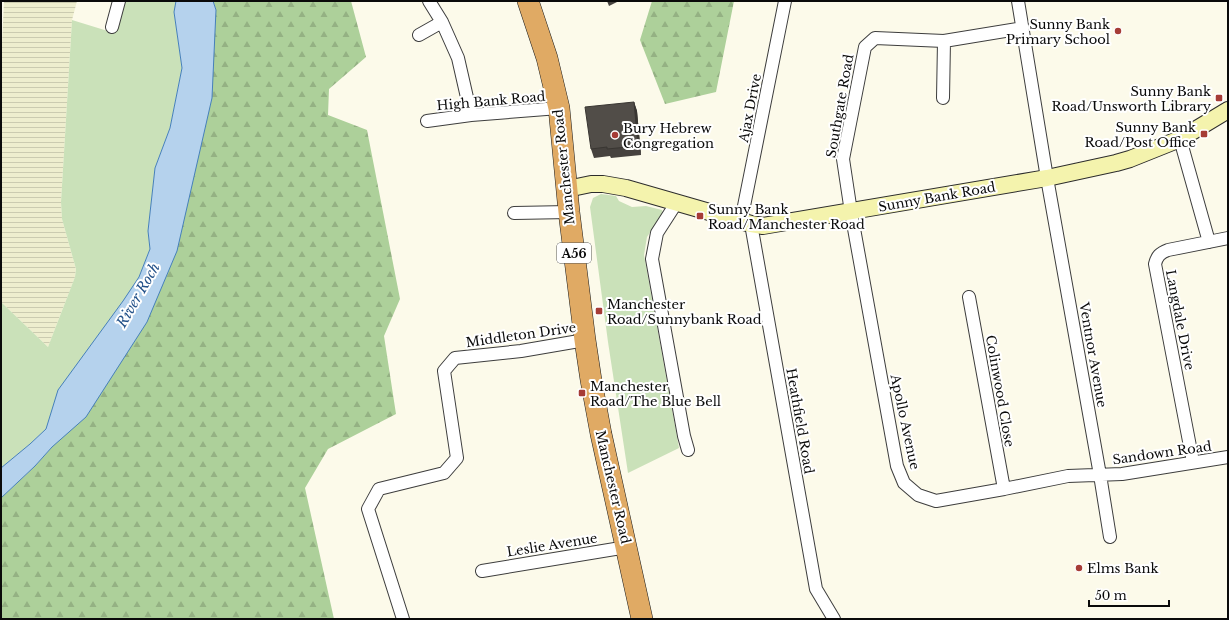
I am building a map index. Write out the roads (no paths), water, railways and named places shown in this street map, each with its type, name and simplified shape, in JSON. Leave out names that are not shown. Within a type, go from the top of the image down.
[{"type":"highway","name":"Manchester Road","points":[[528,1],[547,58],[559,108],[569,212],[585,340],[601,434],[642,619]]},
{"type":"street","points":[[112,27],[119,1]]},
{"type":"street","points":[[429,1],[442,22],[458,58],[471,115]]},
{"type":"street","name":"Ajax Drive","points":[[746,222],[786,1]]},
{"type":"street","name":"Ventnor Avenue","points":[[1018,1],[1047,178],[1110,537]]},
{"type":"street","points":[[419,36],[442,22]]},
{"type":"street","name":"Southgate Road","points":[[851,212],[843,159],[865,47],[875,38],[944,41],[1023,28]]},
{"type":"street","points":[[944,41],[944,98]]},
{"type":"street","name":"High Bank Road","points":[[427,121],[471,115],[559,108]]},
{"type":"street","name":"Sunny Bank Road","points":[[567,189],[592,184],[603,184],[626,188],[763,226],[1047,178],[1130,159],[1180,139],[1228,110]]},
{"type":"street","points":[[1180,139],[1209,242]]},
{"type":"street","points":[[677,202],[657,233],[652,260],[684,436],[688,450]]},
{"type":"street","points":[[514,213],[569,212]]},
{"type":"street","name":"Apollo Avenue","points":[[851,212],[897,466],[904,483],[918,495],[936,501],[1068,476],[1100,475]]},
{"type":"street","name":"Heathfield Road","points":[[746,222],[816,589],[834,619]]},
{"type":"street","name":"Langdale Drive","points":[[1193,462],[1155,264],[1156,258],[1162,252],[1228,238]]},
{"type":"street","name":"Colinwood Close","points":[[969,297],[1004,489]]},
{"type":"street","name":"Middleton Drive","points":[[403,619],[368,509],[379,489],[444,472],[457,458],[444,371],[455,358],[521,351],[585,340]]},
{"type":"street","name":"Sandown Road","points":[[1100,475],[1122,474],[1228,457]]},
{"type":"street","name":"Leslie Avenue","points":[[482,571],[627,547]]},
{"type":"water","name":"River Roch","points":[[176,1],[213,1],[216,10],[212,98],[177,251],[147,322],[86,417],[52,447],[35,466],[1,498],[1,468],[46,429],[58,390],[139,277],[150,249],[148,231],[155,168],[170,128],[182,68],[174,12]]},
{"type":"place","name":"Sunny Bank Primary School","points":[[1118,31]]},
{"type":"place","name":"Sunny Bank Road/Unsworth Library","points":[[1219,98]]},
{"type":"place","name":"Sunny Bank Road/Post Office","points":[[1204,134]]},
{"type":"place","name":"Bury Hebrew Congregation","points":[[615,135]]},
{"type":"place","name":"Sunny Bank Road/Manchester Road","points":[[700,216]]},
{"type":"place","name":"Manchester Road/Sunnybank Road","points":[[599,311]]},
{"type":"place","name":"Manchester Road/The Blue Bell","points":[[582,393]]},
{"type":"place","name":"Elms Bank","points":[[1079,568]]}]
